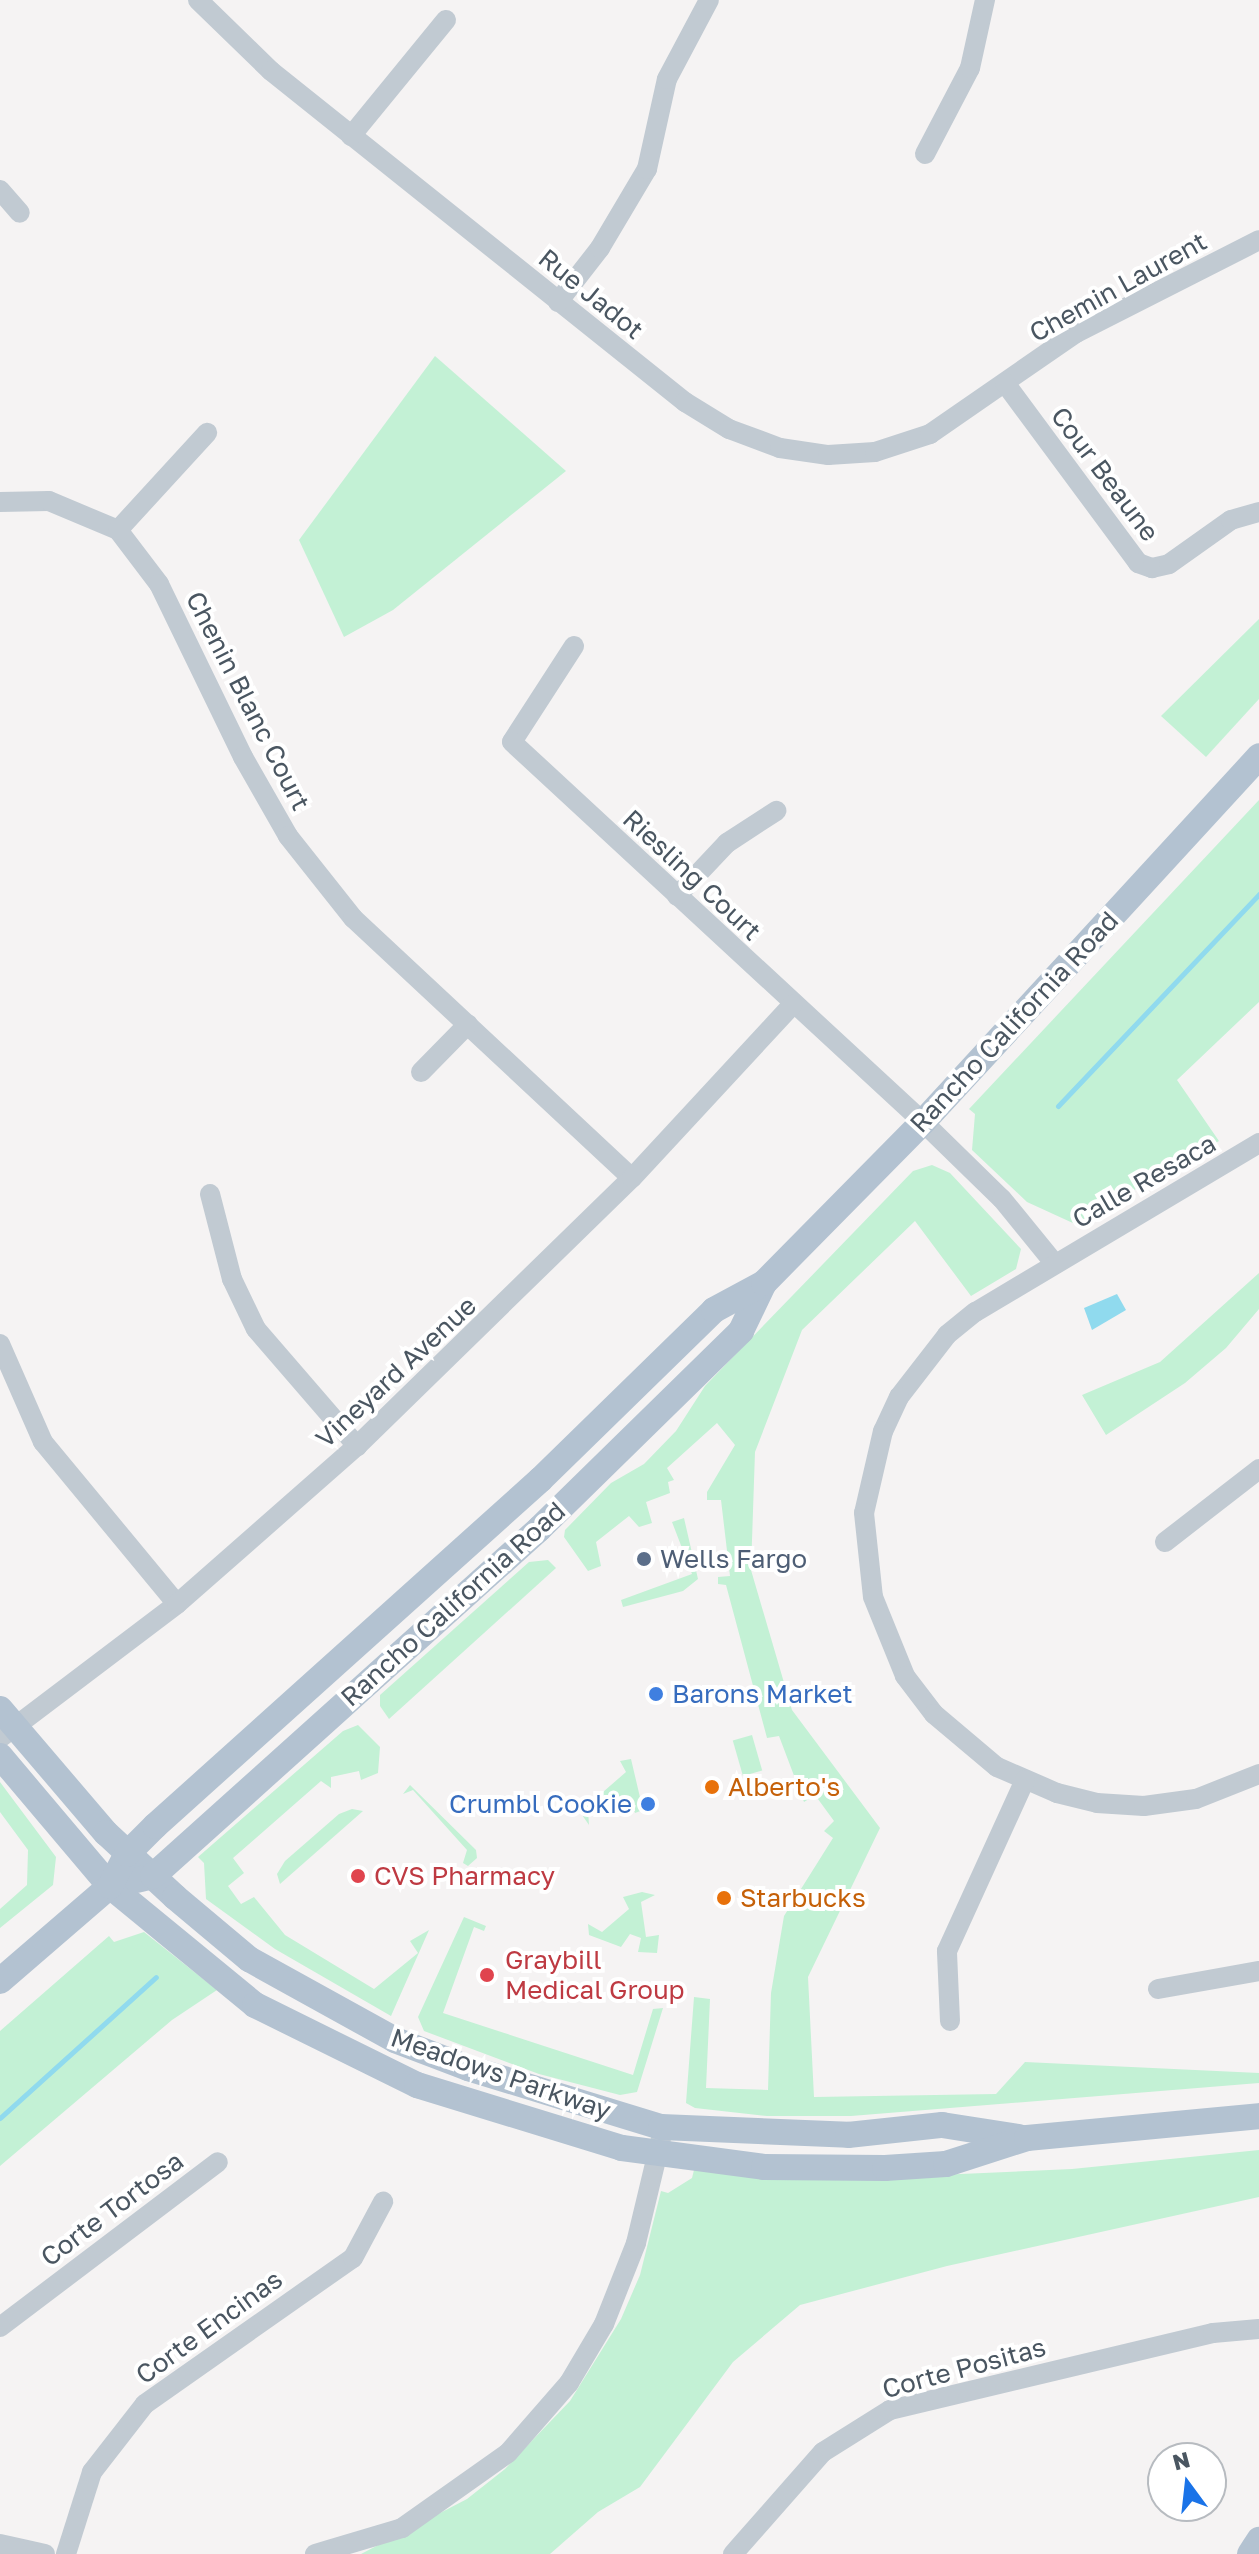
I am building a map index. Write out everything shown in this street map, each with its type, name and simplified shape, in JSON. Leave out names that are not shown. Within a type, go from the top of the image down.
[{"type":"main road","name":"Rancho California Road","points":[[0,1981],[110,1886],[127,1854],[540,1480],[714,1310],[764,1283],[923,1122],[1259,756]]},
{"type":"main road","name":"Rancho California Road","points":[[110,1886],[153,1876],[539,1529],[741,1331],[764,1283]]},
{"type":"main road","points":[[539,1529],[542,1499],[629,1412],[645,1378]]},
{"type":"main road","name":"Meadows Parkway","points":[[5,1725],[127,1854],[249,1959],[395,2040],[468,2068],[661,2127],[848,2135],[942,2125],[1027,2138]]},
{"type":"main road","name":"Meadows Parkway","points":[[0,1756],[110,1886],[221,1982],[371,2066],[431,2090],[660,2156],[764,2167],[885,2168],[946,2164],[1027,2138],[1259,2116]]},
{"type":"main road","points":[[1250,2554],[1259,2540]]},
{"type":"street","name":"Rue Jadot","points":[[198,0],[271,71],[351,136],[685,402],[729,429],[780,448],[828,455],[875,452],[930,434],[1005,383]]},
{"type":"street","points":[[558,302],[600,248],[647,169],[667,79],[709,0]]},
{"type":"street","points":[[925,154],[970,68],[985,0]]},
{"type":"street","points":[[351,136],[446,20]]},
{"type":"street","points":[[0,190],[20,213]]},
{"type":"street","name":"Chemin Laurent","points":[[1005,383],[1076,333],[1259,240]]},
{"type":"street","name":"Cour Beaune","points":[[1005,383],[1138,563],[1152,568],[1169,564],[1231,520],[1259,512]]},
{"type":"street","points":[[118,530],[207,433]]},
{"type":"street","name":"Chenin Blanc Court","points":[[0,502],[49,501],[118,530],[159,584],[243,757],[288,836],[353,918],[632,1178]]},
{"type":"street","name":"Riesling Court","points":[[574,646],[512,742],[792,1005],[923,1122],[1002,1199],[1055,1264]]},
{"type":"street","points":[[677,896],[727,843],[776,811]]},
{"type":"street","name":"Vineyard Avenue","points":[[5,1725],[177,1604],[357,1446],[632,1178],[792,1005]]},
{"type":"street","points":[[421,1072],[468,1024]]},
{"type":"street","name":"Calle Resaca","points":[[1259,1143],[975,1312],[922,1363],[883,1431],[864,1513],[873,1597],[905,1676],[972,1749],[1025,1780],[1097,1803],[1144,1806],[1196,1799],[1259,1774]]},
{"type":"street","points":[[210,1194],[232,1279],[256,1329],[357,1446]]},
{"type":"street","points":[[0,1344],[43,1442],[177,1604]]},
{"type":"street","points":[[1165,1542],[1259,1469]]},
{"type":"street","points":[[950,2021],[947,1951],[1025,1780]]},
{"type":"street","points":[[1158,1989],[1259,1971]]},
{"type":"street","points":[[315,2554],[402,2528],[508,2453],[569,2383],[604,2324],[636,2243],[660,2156],[661,2127]]},
{"type":"street","name":"Corte Tortosa","points":[[0,2327],[218,2162]]},
{"type":"street","name":"Corte Encinas","points":[[66,2554],[92,2472],[145,2404],[353,2258],[383,2202]]},
{"type":"street","name":"Corte Positas","points":[[733,2554],[823,2452],[890,2410],[1213,2333],[1259,2329]]},
{"type":"street","points":[[0,2544],[45,2554]]},
{"type":"green space","points":[[435,356],[566,471],[393,610],[344,637],[299,540]]},
{"type":"green space","points":[[1259,619],[1259,699],[1206,757],[1161,716]]},
{"type":"green space","points":[[1259,800],[1259,1002],[1177,1080],[1219,1141],[1075,1224],[1027,1202],[972,1150],[975,1114],[969,1109]]},
{"type":"green space","points":[[932,1165],[950,1173],[1021,1249],[1016,1269],[971,1296],[915,1221],[802,1330],[755,1452],[751,1570],[792,1710],[880,1828],[808,1977],[814,2097],[996,2094],[1025,2062],[1259,2073],[1259,2083],[851,2116],[767,2116],[695,2108],[686,2103],[694,1997],[710,1999],[706,2088],[768,2090],[771,1993],[784,1916],[833,1838],[824,1831],[834,1821],[815,1795],[804,1802],[779,1736],[767,1738],[726,1585],[718,1584],[718,1577],[730,1576],[721,1500],[707,1500],[707,1492],[735,1445],[717,1423],[667,1468],[674,1480],[668,1482],[670,1493],[646,1502],[652,1523],[639,1527],[629,1516],[596,1542],[601,1566],[588,1571],[564,1537],[565,1530],[611,1483],[644,1464],[676,1431],[705,1386],[913,1171]]},
{"type":"green space","points":[[1259,1273],[1259,1309],[1226,1348],[1185,1383],[1106,1435],[1082,1395],[1160,1362]]},
{"type":"green space","points":[[684,1518],[698,1579],[683,1591],[623,1607],[621,1600],[692,1574],[672,1522]]},
{"type":"green space","points":[[548,1560],[556,1568],[389,1719],[380,1706],[380,1695],[529,1562]]},
{"type":"green space","points":[[358,1725],[380,1747],[378,1773],[361,1780],[359,1771],[331,1777],[331,1788],[321,1781],[233,1858],[244,1873],[228,1886],[241,1904],[254,1897],[285,1935],[374,1989],[418,1953],[410,1941],[429,1930],[391,2016],[275,1949],[206,1899],[204,1863],[198,1857],[343,1731]]},
{"type":"green space","points":[[752,1735],[762,1771],[743,1776],[733,1741]]},
{"type":"green space","points":[[631,1759],[643,1810],[635,1813],[631,1801],[588,1811],[589,1825],[580,1812],[626,1772],[620,1761]]},
{"type":"green space","points":[[0,1782],[56,1857],[53,1885],[0,1928],[0,1909],[27,1885],[28,1850],[0,1812]]},
{"type":"green space","points":[[410,1785],[476,1850],[477,1858],[468,1866],[463,1863],[467,1850],[413,1790],[403,1794]]},
{"type":"green space","points":[[352,1809],[363,1811],[280,1884],[277,1874],[285,1861],[339,1814]]},
{"type":"green space","points":[[642,1892],[655,1895],[641,1902],[646,1937],[659,1935],[657,1953],[638,1952],[641,1938],[630,1934],[621,1947],[589,1935],[588,1924],[602,1932],[629,1909],[623,1897]]},
{"type":"green space","points":[[464,1917],[486,1926],[484,1931],[474,1927],[443,2013],[633,2075],[653,2009],[663,2008],[637,2092],[620,2095],[539,2074],[424,2031],[418,2017]]},
{"type":"green space","points":[[144,1932],[217,1990],[172,2020],[0,2166],[0,2031],[109,1936],[114,1942]]},
{"type":"green space","points":[[1259,2150],[1259,2197],[947,2266],[800,2305],[733,2362],[640,2487],[598,2512],[550,2554],[361,2554],[467,2499],[505,2469],[570,2401],[621,2319],[640,2275],[661,2191],[668,2193],[692,2178],[694,2170],[823,2180],[1072,2169]]},
{"type":"water","points":[[1117,1294],[1126,1310],[1092,1330],[1084,1308]]},
{"type":"waterway","points":[[1058,1106],[1259,894]]},
{"type":"waterway","points":[[0,2118],[156,1977]]},
{"type":"place","name":"Wells Fargo","points":[[644,1559]]},
{"type":"place","name":"Barons Market","points":[[656,1694]]},
{"type":"place","name":"Alberto's","points":[[712,1787]]},
{"type":"place","name":"Crumbl Cookie","points":[[648,1804]]},
{"type":"place","name":"CVS Pharmacy","points":[[358,1876]]},
{"type":"place","name":"Starbucks","points":[[724,1898]]},
{"type":"place","name":"Graybill Medical Group","points":[[487,1975]]}]
